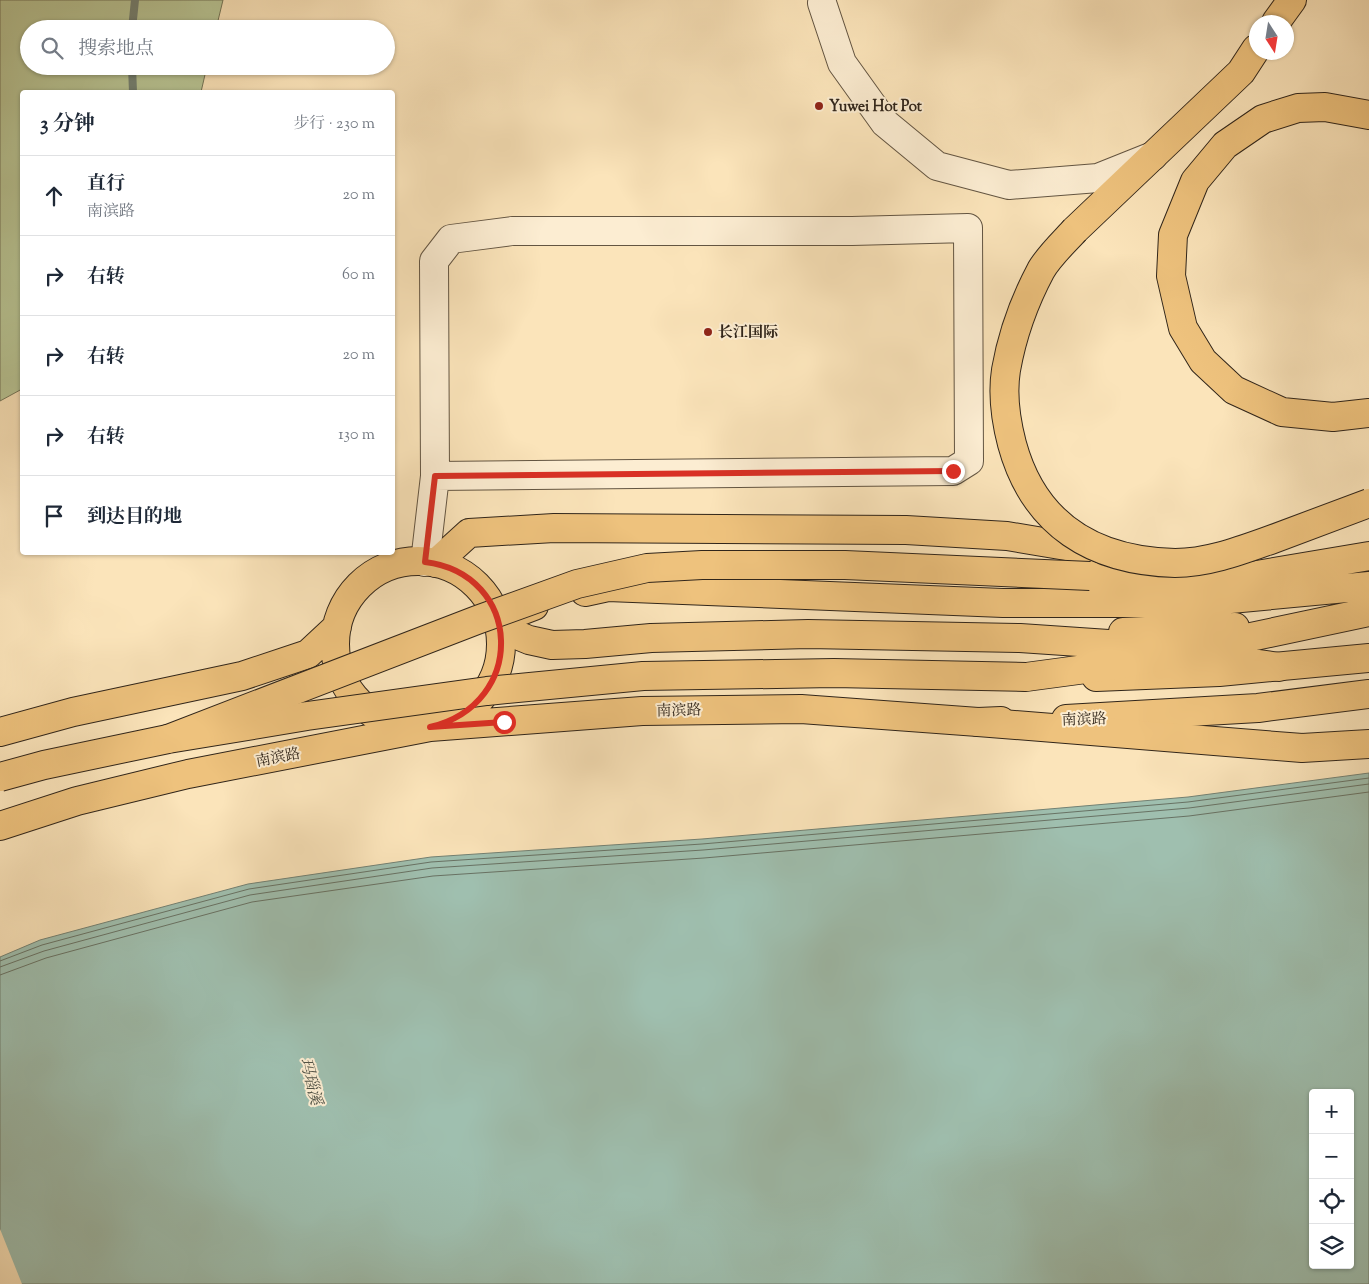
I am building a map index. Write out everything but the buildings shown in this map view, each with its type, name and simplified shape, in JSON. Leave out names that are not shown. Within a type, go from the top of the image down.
[{"type":"main road","points":[[1281,15],[1292,0]]},
{"type":"main road","points":[[1249,59],[1240,72],[1075,230],[1042,268],[1022,315],[1006,371],[1005,419],[1019,471],[1042,508],[1073,535],[1099,550],[1136,560],[1177,563],[1224,556],[1369,503]]},
{"type":"main road","points":[[1369,115],[1325,107],[1298,108],[1262,119],[1225,145],[1195,181],[1173,235],[1171,276],[1183,328],[1203,361],[1234,390],[1282,412],[1333,417],[1369,413]]},
{"type":"main road","points":[[431,562],[469,533],[554,528],[906,530],[1007,536],[1251,576]]},
{"type":"main road","points":[[168,739],[576,584],[647,568],[702,565],[845,565],[1090,576],[1251,576],[1369,556]]},
{"type":"main road","points":[[431,562],[458,571],[486,594],[500,628],[502,654],[496,674],[478,702],[447,723],[430,727],[412,728],[385,721],[363,707],[347,688],[334,647],[337,627],[348,599],[371,576],[394,563],[431,562]]},
{"type":"main road","points":[[500,628],[513,614],[552,599],[608,587],[994,602],[1188,603],[1369,586]]},
{"type":"main road","points":[[1020,638],[1236,627],[1366,613]]},
{"type":"main road","points":[[1026,677],[1123,664],[1366,613]]},
{"type":"main road","points":[[0,732],[73,712],[242,676],[308,654],[337,627]]},
{"type":"main road","points":[[500,628],[528,640],[552,644],[585,644],[651,638],[778,634],[1020,638],[1123,645],[1279,667]]},
{"type":"main road","points":[[0,777],[44,765],[168,739],[307,716],[487,691],[643,676],[834,673],[1116,677],[1279,667],[1369,658]]},
{"type":"main road","name":"南滨路","points":[[0,826],[77,800],[188,774],[430,727],[642,711],[801,708],[978,722],[1108,718],[1258,708],[1369,694]]},
{"type":"main road","points":[[978,722],[1302,748],[1369,744]]},
{"type":"street","points":[[822,3],[842,63],[885,123],[937,166],[1009,186],[1098,178],[1154,156]]},
{"type":"street","points":[[431,562],[435,476],[434,261],[451,239],[512,231],[852,231],[968,228],[969,461],[953,471],[435,476]]},
{"type":"green space","points":[[0,0],[223,0],[218,20],[20,20],[20,75],[205,75],[201,90],[20,90],[20,390],[0,401]]},
{"type":"water","points":[[1369,773],[1369,1284],[0,1284],[0,957],[40,940],[248,884],[431,857],[702,839],[1188,797]]},
{"type":"pier","points":[[0,1229],[22,1284],[0,1284]]},
{"type":"waterway","name":"玛瑙溪","points":[[133,20],[135,0]]},
{"type":"waterway","name":"玛瑙溪","points":[[132,75],[133,90]]},
{"type":"place","name":"Yuwei Hot Pot","points":[[819,106]]},
{"type":"place","name":"长江国际","points":[[708,332]]},
{"type":"route","points":[[504,722],[430,727],[447,723],[478,702],[496,674],[502,654],[500,628],[486,594],[458,571],[436,563],[425,562],[435,476],[953,471]]}]
